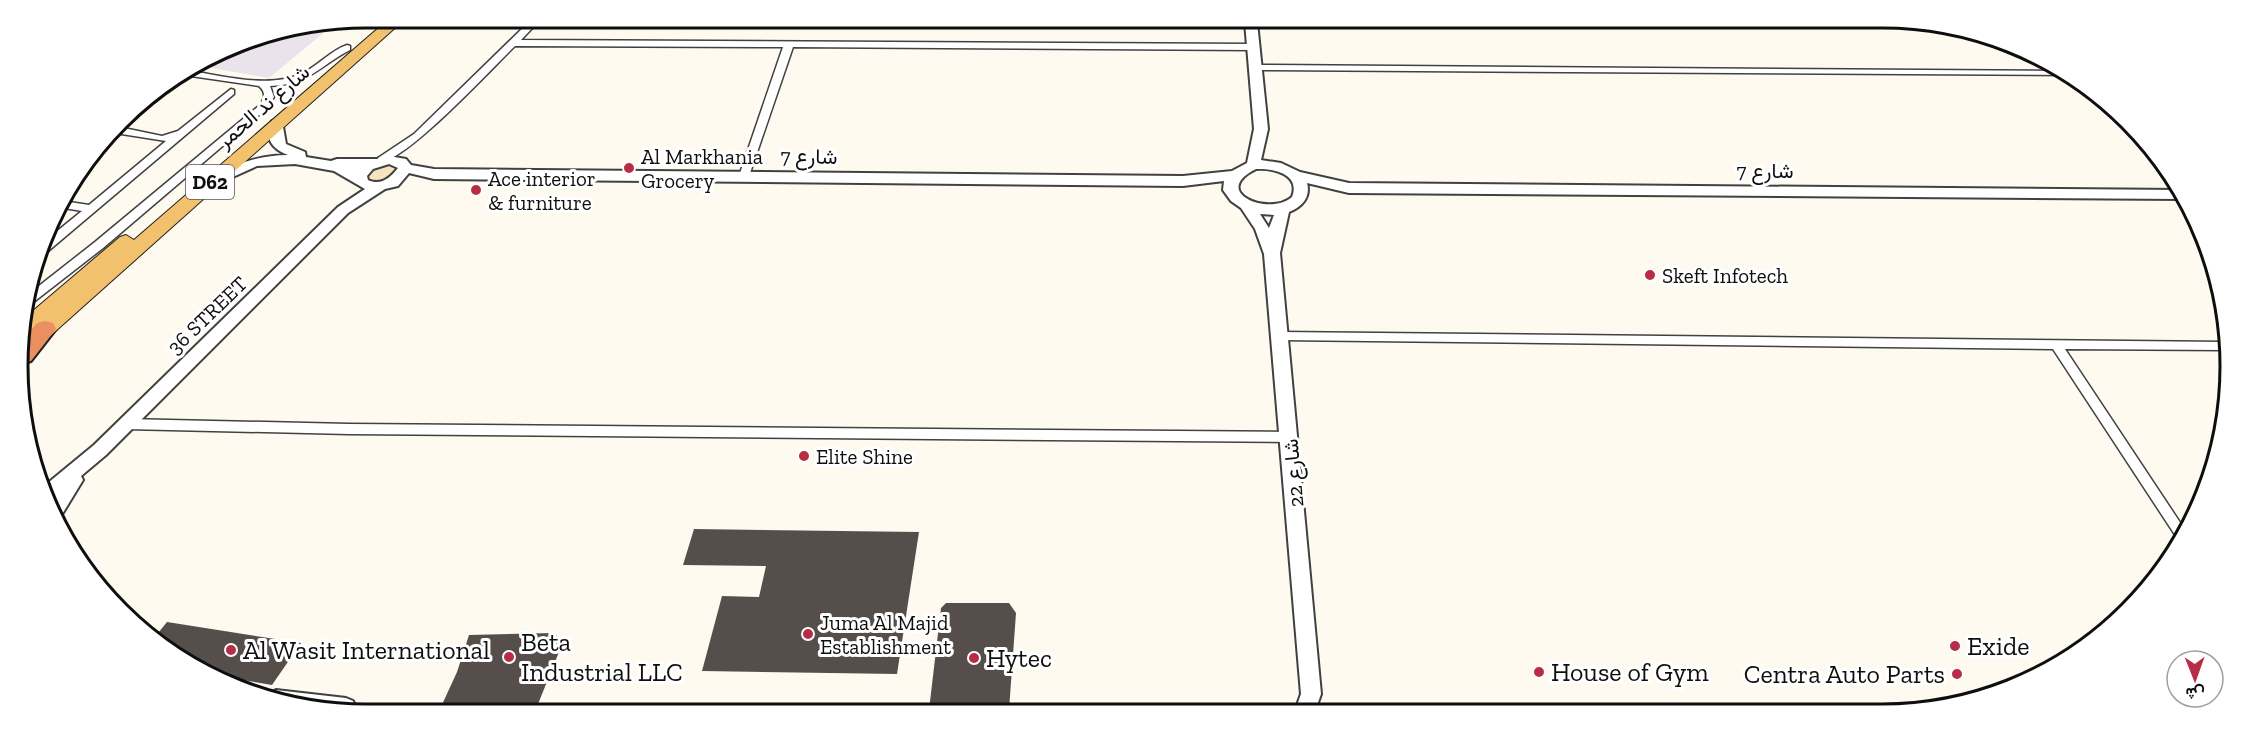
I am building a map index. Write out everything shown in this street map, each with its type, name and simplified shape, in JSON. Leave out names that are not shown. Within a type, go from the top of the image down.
[{"type":"highway","points":[[29,348],[45,329]]},
{"type":"main road","name":"شارع ند الحمر","points":[[29,344],[277,124],[354,49],[372,28]]},
{"type":"main road","name":"شارع ند الحمر","points":[[31,323],[354,49],[394,28]]},
{"type":"main road","points":[[34,308],[136,232]]},
{"type":"street","points":[[379,162],[418,136],[528,28]]},
{"type":"street","points":[[1251,28],[1261,129],[1253,165]]},
{"type":"street","points":[[514,43],[1253,47]]},
{"type":"street","points":[[744,176],[789,44]]},
{"type":"street","points":[[197,74],[261,82],[285,81],[299,77],[354,49]]},
{"type":"street","points":[[1256,68],[2052,74]]},
{"type":"street","points":[[189,79],[218,77]]},
{"type":"street","points":[[36,295],[99,246],[263,107],[268,102],[270,91],[261,82]]},
{"type":"street","points":[[52,241],[164,144],[184,131],[231,92]]},
{"type":"street","name":"شارع 7","points":[[277,124],[277,142],[290,153],[344,164],[396,160],[405,166],[434,174]]},
{"type":"street","points":[[1183,181],[1234,196],[1248,207],[1272,211],[1291,206],[1301,197],[1303,190],[1296,176],[1282,167],[1261,129]]},
{"type":"street","points":[[123,132],[164,144]]},
{"type":"street","points":[[205,186],[246,165],[280,159],[339,168],[372,187],[387,185],[405,166],[407,155],[418,136]]},
{"type":"street","name":"36 STREET","points":[[343,210],[360,181],[363,170],[379,162]]},
{"type":"street","points":[[1183,181],[1234,175],[1253,165],[1282,167]]},
{"type":"street","name":"شارع 7","points":[[387,185],[434,174],[1183,181]]},
{"type":"street","points":[[1234,175],[1230,189],[1234,196]]},
{"type":"street","name":"شارع 7","points":[[1296,176],[1349,188]]},
{"type":"street","name":"36 STREET","points":[[100,450],[343,210],[387,185]]},
{"type":"street","name":"شارع 7","points":[[1301,197],[1349,188],[2173,195]]},
{"type":"street","points":[[69,205],[91,209]]},
{"type":"street","name":"شارع 22","points":[[1248,207],[1262,229],[1272,253]]},
{"type":"street","name":"شارع 22","points":[[1283,209],[1272,253],[1312,704]]},
{"type":"street","points":[[1280,336],[2220,346]]},
{"type":"street","points":[[2056,344],[2178,530]]},
{"type":"street","points":[[126,424],[373,430],[1289,437]]},
{"type":"street","points":[[52,490],[100,450]]},
{"type":"street","points":[[58,505],[72,482],[100,450]]},
{"type":"shaded area","points":[[326,31],[269,78],[209,68],[258,46]]},
{"type":"sand","points":[[387,163],[396,166],[398,171],[391,177],[379,181],[366,179],[368,171]]},
{"type":"building","name":"Juma Al Majid Establishment","points":[[694,529],[919,532],[897,674],[702,671],[722,596],[759,597],[766,566],[683,565]]},
{"type":"building","name":"Hytec","points":[[946,603],[1009,603],[1016,613],[1009,704],[930,704],[941,608]]},
{"type":"building","name":"Al Wasit International","points":[[167,622],[301,643],[272,685],[237,679],[217,670],[158,633]]},
{"type":"building","name":"Beta Industrial LLC","points":[[554,633],[563,642],[538,704],[442,704],[457,672],[469,635]]},
{"type":"place","name":"Al Markhania Grocery","points":[[629,168]]},
{"type":"place","name":"Ace interior & furniture","points":[[476,190]]},
{"type":"place","name":"Skeft Infotech","points":[[1650,275]]},
{"type":"place","name":"Elite Shine","points":[[804,456]]},
{"type":"place","name":"Juma Al Majid Establishment","points":[[808,634]]},
{"type":"place","name":"Exide","points":[[1955,646]]},
{"type":"place","name":"Al Wasit International","points":[[231,650]]},
{"type":"place","name":"Beta Industrial LLC","points":[[509,657]]},
{"type":"place","name":"Hytec","points":[[974,658]]},
{"type":"place","name":"House of Gym","points":[[1539,672]]},
{"type":"place","name":"Centra Auto Parts","points":[[1957,674]]}]
